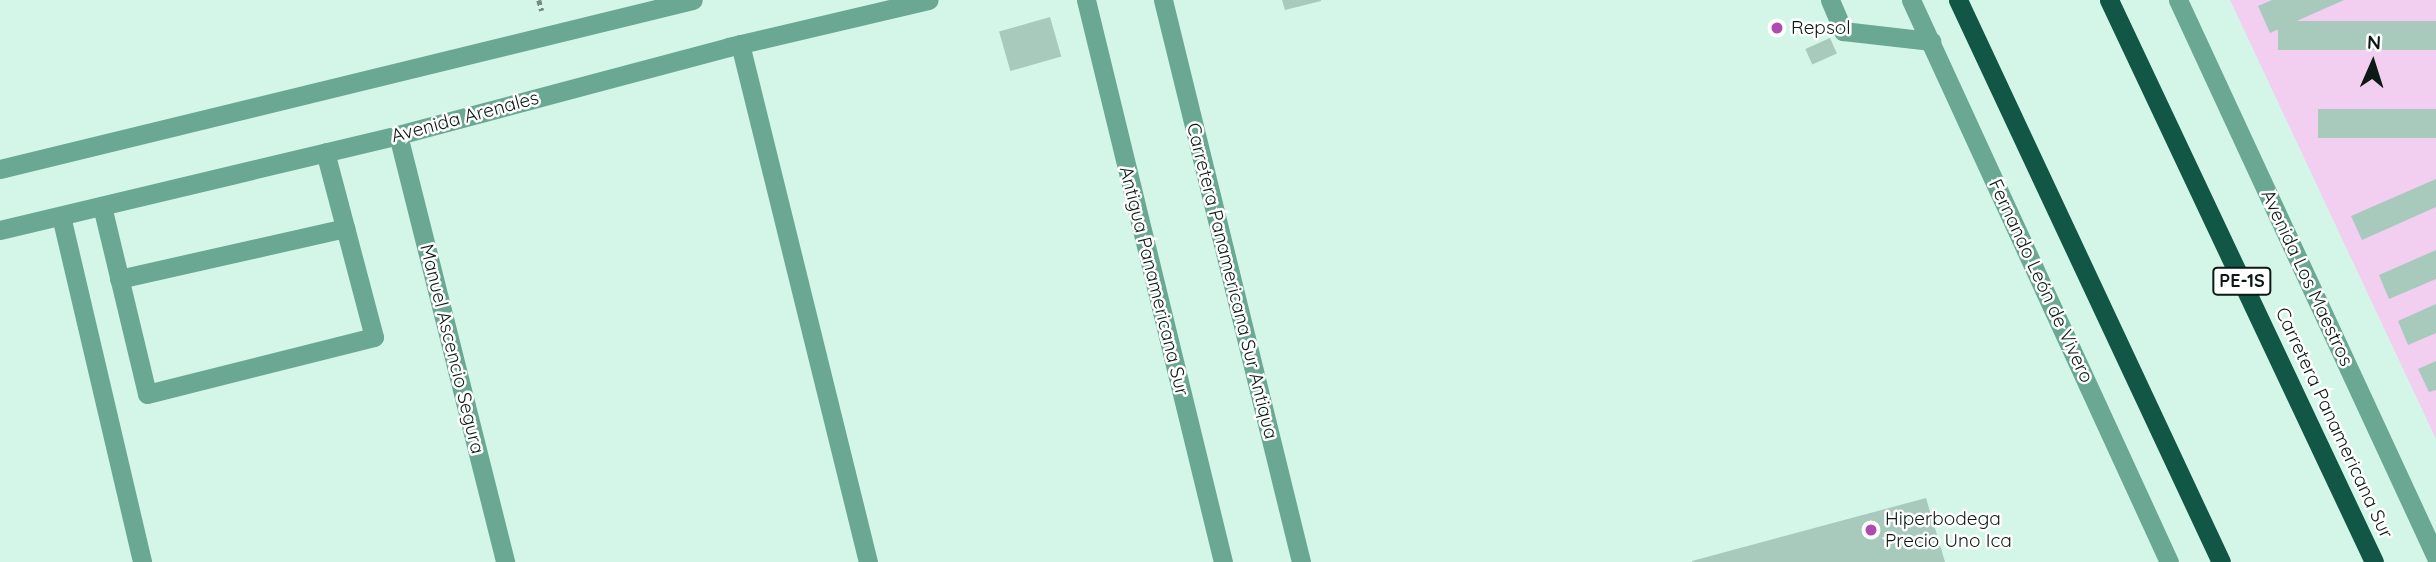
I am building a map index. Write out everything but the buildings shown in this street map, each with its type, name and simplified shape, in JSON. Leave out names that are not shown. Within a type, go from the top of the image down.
[{"type":"highway","points":[[1958,0],[2221,562]]},
{"type":"highway","name":"Carretera Panamericana Sur","points":[[2109,0],[2373,561]]},
{"type":"street","points":[[0,169],[693,0]]},
{"type":"street","name":"Avenida Arenales","points":[[0,230],[398,135],[740,44],[929,0]]},
{"type":"street","name":"Antigua Panamericana Sur","points":[[1086,0],[1223,562]]},
{"type":"street","name":"Carretera Panamericana Sur Antiqua","points":[[1164,0],[1301,562]]},
{"type":"street","points":[[1830,0],[1843,31],[1931,41]]},
{"type":"street","name":"Fernando León de Vivero","points":[[1911,0],[2169,562]]},
{"type":"street","name":"Avenida Los Maestros","points":[[2178,0],[2436,557]]},
{"type":"street","points":[[740,44],[868,562]]},
{"type":"street","name":"Manuel Ascencio Segura","points":[[398,135],[505,562]]},
{"type":"street","points":[[102,206],[147,394],[374,337],[325,152]]},
{"type":"street","points":[[61,216],[142,562]]},
{"type":"street","points":[[119,279],[345,228]]},
{"type":"shaded area","points":[[2230,0],[2436,0],[2436,439]]},
{"type":"place","name":"Repsol","points":[[1777,28]]},
{"type":"place","name":"Hiperbodega Precio Uno Ica","points":[[1871,530]]}]
